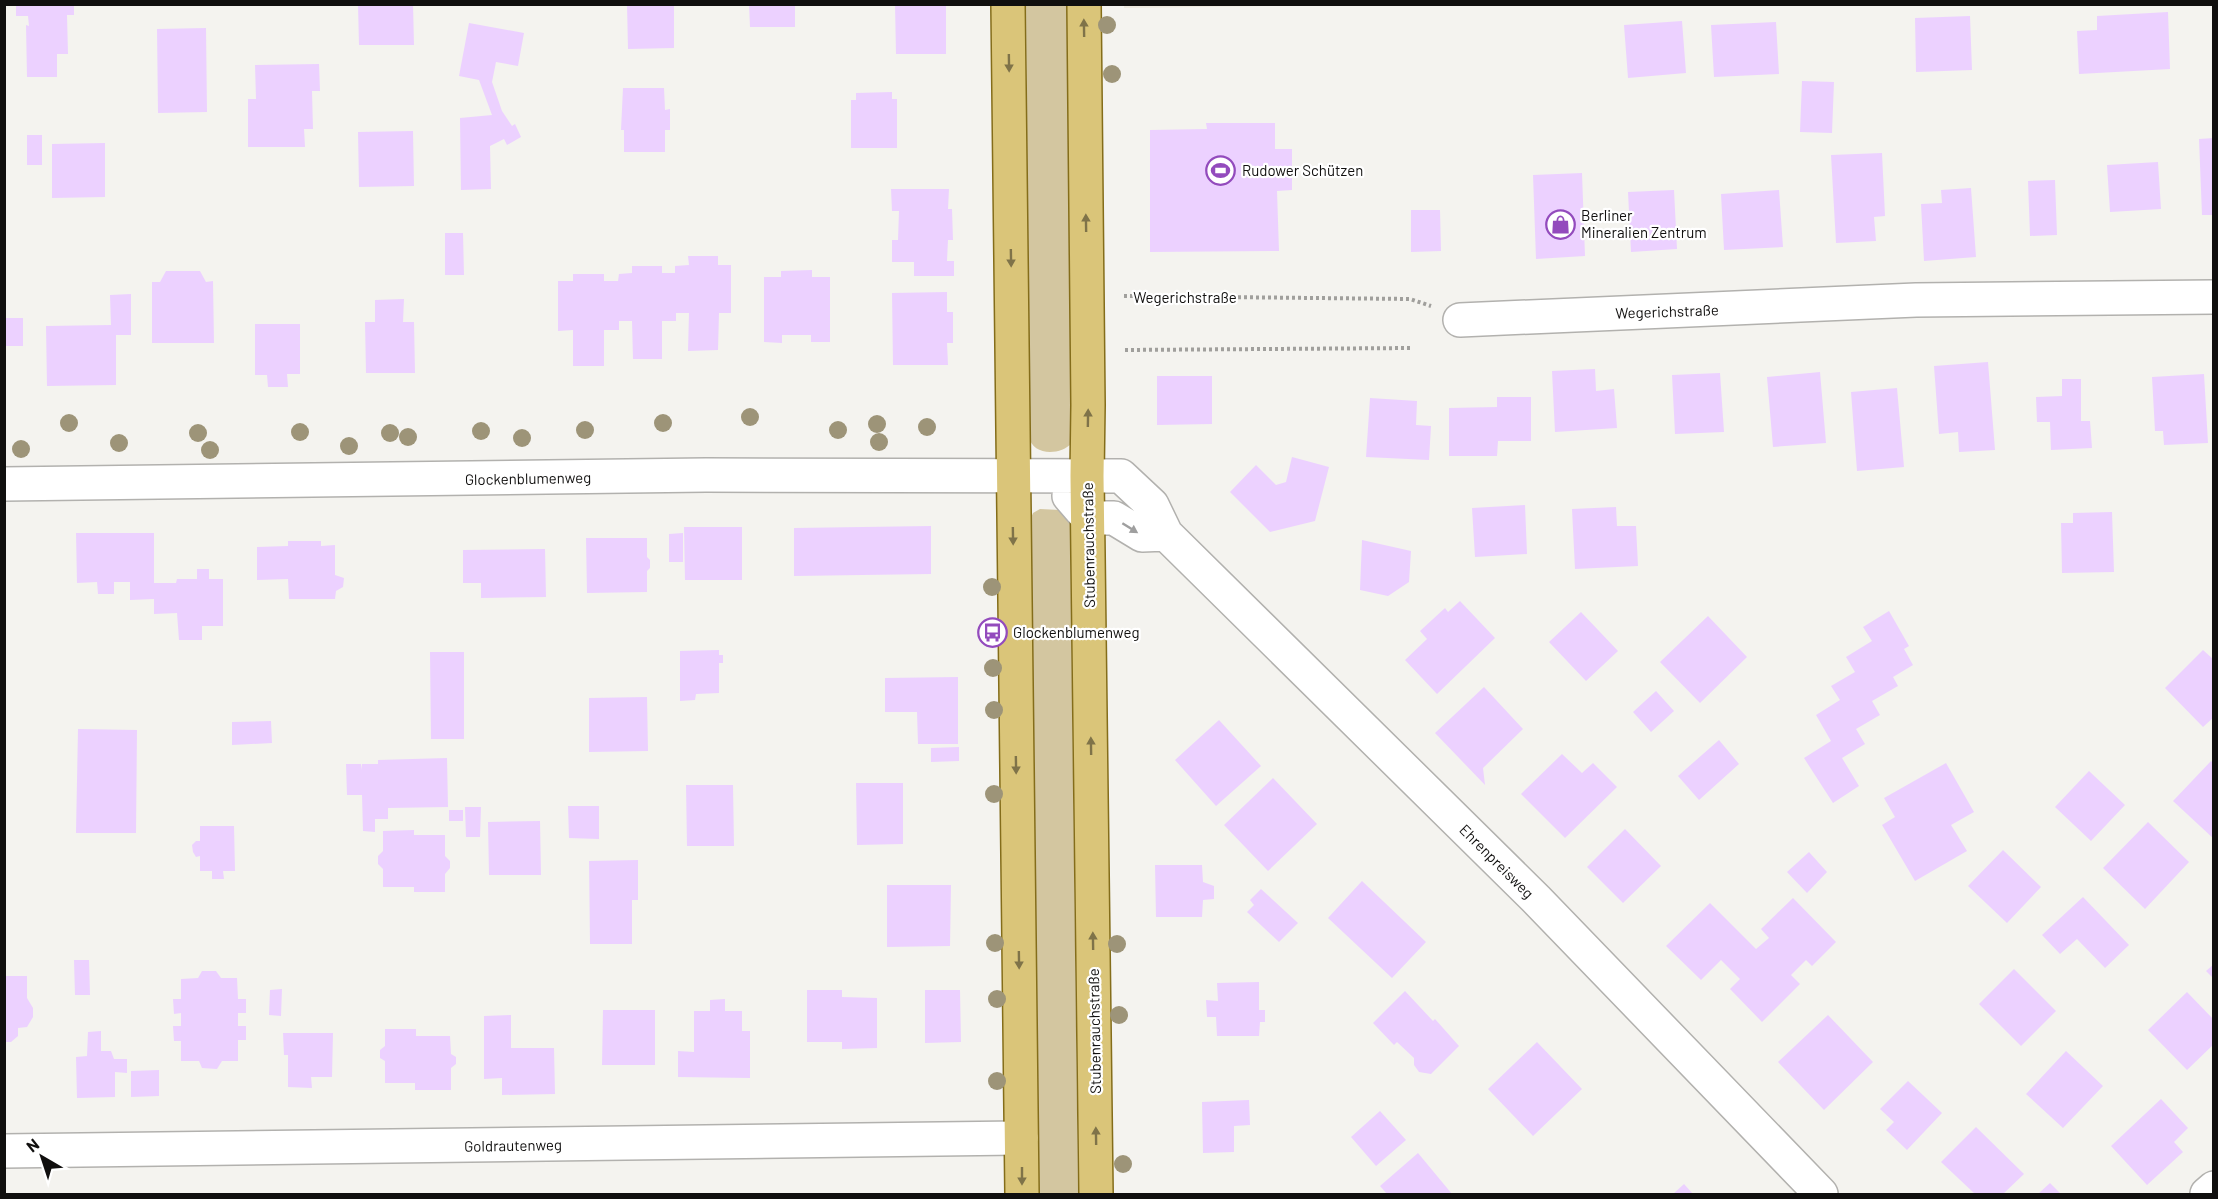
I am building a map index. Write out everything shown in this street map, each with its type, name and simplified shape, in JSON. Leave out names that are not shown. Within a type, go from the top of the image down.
[{"type":"main road","points":[[1008,4],[1022,1194]]},
{"type":"main road","name":"Stubenrauchstraße","points":[[1084,4],[1096,1194]]},
{"type":"street","name":"Wegerichstraße","points":[[1460,320],[1916,300],[2214,297]]},
{"type":"street","name":"Glockenblumenweg","points":[[4,484],[696,476],[1087,476]]},
{"type":"street","points":[[1052,476],[1088,518],[1114,518],[1142,535],[1166,534]]},
{"type":"street","name":"Ehrenpreisweg","points":[[1087,476],[1121,476],[1152,505],[1166,534],[1528,891],[1821,1194]]},
{"type":"street","name":"Goldrautenweg","points":[[4,1151],[1021,1138]]},
{"type":"street","points":[[2206,1194],[2214,1188]]},
{"type":"path","name":"Wegerichstraße","points":[[1124,296],[1410,298],[1422,301],[1460,320]]},
{"type":"path","points":[[1125,350],[1410,348]]},
{"type":"shaded area","points":[[1124,4],[1353,5],[1124,8]]},
{"type":"shaded area","points":[[1026,5],[1068,5],[1072,443],[1054,452],[1035,447],[1029,436]]},
{"type":"shaded area","points":[[1040,509],[1060,510],[1070,520],[1078,1194],[1036,1194],[1030,520],[1033,513]]},
{"type":"building","points":[[16,4],[74,4],[74,15],[67,15],[68,54],[57,54],[57,77],[27,77],[26,25],[29,26],[28,16],[16,16]]},
{"type":"building","points":[[358,4],[413,4],[414,45],[359,45]]},
{"type":"building","points":[[627,4],[674,4],[674,48],[628,49]]},
{"type":"building","points":[[749,4],[795,4],[795,27],[750,27]]},
{"type":"building","points":[[895,4],[946,4],[946,54],[896,54]]},
{"type":"building","points":[[2168,12],[2170,69],[2079,74],[2077,31],[2097,30],[2097,16]]},
{"type":"building","points":[[1970,16],[1972,70],[1916,72],[1915,18]]},
{"type":"building","points":[[1682,21],[1686,73],[1628,78],[1624,25]]},
{"type":"building","points":[[1776,22],[1779,74],[1714,77],[1711,25]]},
{"type":"building","points":[[469,23],[524,33],[518,66],[496,62],[492,82],[502,111],[512,126],[515,124],[521,137],[507,145],[504,139],[490,146],[491,189],[461,190],[460,118],[492,115],[479,80],[459,76]]},
{"type":"building","points":[[206,28],[207,112],[158,113],[157,29]]},
{"type":"building","points":[[319,64],[320,91],[312,91],[313,129],[304,129],[305,147],[248,147],[248,99],[256,99],[255,65]]},
{"type":"building","points":[[1802,81],[1834,82],[1832,133],[1800,132]]},
{"type":"building","points":[[623,88],[664,88],[665,110],[670,109],[670,130],[665,130],[665,152],[624,152],[624,130],[621,130]]},
{"type":"building","points":[[892,92],[892,99],[897,99],[897,148],[851,148],[851,100],[856,100],[856,93]]},
{"type":"building","name":"Rudower Schützen","points":[[1206,123],[1275,123],[1275,149],[1292,149],[1292,190],[1277,191],[1279,251],[1150,252],[1150,130],[1207,129]]},
{"type":"building","points":[[413,131],[414,186],[359,187],[358,132]]},
{"type":"building","points":[[27,135],[42,135],[42,165],[27,165]]},
{"type":"building","points":[[2214,138],[2214,215],[2202,215],[2199,139]]},
{"type":"building","points":[[105,143],[105,197],[52,198],[52,144]]},
{"type":"building","points":[[1882,153],[1885,216],[1874,217],[1876,241],[1836,243],[1831,155]]},
{"type":"building","points":[[2158,162],[2161,209],[2110,212],[2107,165]]},
{"type":"building","points":[[1582,173],[1585,256],[1536,259],[1533,175]]},
{"type":"building","points":[[2055,180],[2057,235],[2030,236],[2028,181]]},
{"type":"building","points":[[1971,188],[1976,257],[1924,261],[1921,204],[1942,203],[1941,190]]},
{"type":"building","points":[[891,189],[949,189],[948,209],[952,209],[953,240],[948,240],[947,261],[954,261],[954,276],[914,276],[914,262],[892,262],[892,240],[898,240],[899,211],[892,211]]},
{"type":"building","points":[[1674,190],[1677,249],[1631,252],[1628,192]]},
{"type":"building","points":[[1779,190],[1783,247],[1724,250],[1721,194]]},
{"type":"building","points":[[1411,210],[1440,210],[1441,251],[1411,252]]},
{"type":"building","points":[[445,233],[463,233],[464,275],[445,275]]},
{"type":"building","points":[[688,256],[718,256],[718,265],[731,265],[731,313],[719,313],[718,350],[688,351],[689,313],[676,313],[676,321],[662,321],[662,359],[633,359],[632,321],[619,321],[619,330],[604,330],[604,366],[573,366],[573,330],[558,331],[558,281],[573,281],[573,274],[604,274],[604,281],[618,281],[619,274],[632,273],[632,266],[662,266],[662,273],[675,273],[675,266],[689,265]]},
{"type":"building","points":[[812,270],[812,277],[830,277],[830,342],[811,342],[811,335],[782,335],[782,343],[764,342],[764,277],[781,277],[781,271]]},
{"type":"building","points":[[166,271],[200,271],[206,282],[213,281],[214,343],[152,343],[152,282],[160,282]]},
{"type":"building","points":[[947,292],[947,312],[953,312],[953,343],[947,343],[948,365],[893,365],[892,293]]},
{"type":"building","points":[[131,294],[131,335],[116,335],[116,385],[47,386],[46,326],[111,325],[110,295]]},
{"type":"building","points":[[404,299],[403,322],[414,322],[415,373],[366,373],[365,322],[375,322],[375,300]]},
{"type":"building","points":[[5,318],[23,318],[23,346],[5,346]]},
{"type":"building","points":[[255,324],[300,324],[300,374],[287,374],[288,387],[268,387],[267,375],[255,375]]},
{"type":"building","points":[[1988,362],[1995,450],[1959,452],[1958,432],[1939,434],[1934,366]]},
{"type":"building","points":[[1595,369],[1596,391],[1614,389],[1617,428],[1555,432],[1552,371]]},
{"type":"building","points":[[1820,372],[1826,443],[1773,447],[1767,377]]},
{"type":"building","points":[[1720,373],[1724,432],[1675,434],[1672,375]]},
{"type":"building","points":[[2204,374],[2208,443],[2164,445],[2163,431],[2155,431],[2152,377]]},
{"type":"building","points":[[1157,376],[1212,376],[1212,424],[1157,425]]},
{"type":"building","points":[[2062,379],[2081,379],[2081,421],[2090,421],[2092,448],[2051,450],[2050,422],[2037,422],[2036,397],[2062,396]]},
{"type":"building","points":[[1897,388],[1904,467],[1857,471],[1851,392]]},
{"type":"building","points":[[1497,397],[1531,397],[1531,441],[1498,441],[1497,456],[1449,456],[1449,408],[1497,407]]},
{"type":"building","points":[[1370,398],[1417,401],[1416,425],[1431,426],[1429,460],[1366,457]]},
{"type":"building","points":[[1292,457],[1329,467],[1315,521],[1270,532],[1230,492],[1256,465],[1276,485],[1286,482]]},
{"type":"building","points":[[1525,505],[1527,554],[1475,557],[1472,508]]},
{"type":"building","points":[[1616,507],[1617,526],[1636,526],[1638,566],[1575,569],[1572,509]]},
{"type":"building","points":[[2112,512],[2114,572],[2062,573],[2061,523],[2073,523],[2073,513]]},
{"type":"building","points":[[931,526],[931,574],[794,576],[794,528]]},
{"type":"building","points":[[684,527],[742,527],[742,580],[685,580]]},
{"type":"building","points":[[76,533],[154,533],[154,583],[176,583],[177,579],[197,579],[197,569],[209,569],[209,579],[223,579],[223,626],[202,626],[202,640],[179,640],[177,613],[154,614],[154,599],[130,600],[130,582],[114,582],[114,594],[98,594],[97,582],[77,583]]},
{"type":"building","points":[[683,533],[683,562],[669,562],[669,534]]},
{"type":"building","points":[[586,538],[647,538],[647,557],[650,560],[650,568],[647,571],[647,592],[587,593]]},
{"type":"building","points":[[1362,540],[1411,551],[1409,582],[1388,596],[1360,590]]},
{"type":"building","points":[[288,541],[321,541],[321,546],[335,545],[335,575],[344,578],[343,587],[336,591],[335,599],[289,599],[288,579],[257,580],[257,547],[288,546]]},
{"type":"building","points":[[545,549],[546,597],[481,598],[481,583],[463,583],[463,550]]},
{"type":"building","points":[[1460,601],[1495,638],[1437,694],[1405,660],[1427,639],[1420,631],[1445,608],[1448,612]]},
{"type":"building","points":[[1889,611],[1909,646],[1904,649],[1913,665],[1893,677],[1898,686],[1872,701],[1880,715],[1856,729],[1865,744],[1842,758],[1859,786],[1833,803],[1804,758],[1831,741],[1816,715],[1840,700],[1831,686],[1855,672],[1846,657],[1872,641],[1863,627]]},
{"type":"building","points":[[1581,612],[1618,651],[1586,681],[1549,642]]},
{"type":"building","points":[[1708,616],[1747,657],[1700,703],[1660,662]]},
{"type":"building","points":[[719,650],[719,655],[723,655],[723,663],[719,663],[719,693],[696,694],[695,700],[680,701],[680,651]]},
{"type":"building","points":[[2203,650],[2214,660],[2214,717],[2203,727],[2165,688]]},
{"type":"building","points":[[430,652],[464,652],[464,739],[431,739]]},
{"type":"building","points":[[958,677],[958,744],[918,744],[917,712],[885,712],[885,678]]},
{"type":"building","points":[[1484,687],[1523,729],[1483,768],[1485,785],[1435,733]]},
{"type":"building","points":[[1656,691],[1674,711],[1651,732],[1633,712]]},
{"type":"building","points":[[647,697],[648,751],[589,752],[589,698]]},
{"type":"building","points":[[1219,720],[1261,766],[1216,806],[1175,760]]},
{"type":"building","points":[[271,721],[272,743],[232,745],[232,722]]},
{"type":"building","points":[[78,729],[137,730],[136,833],[76,833]]},
{"type":"building","points":[[1719,740],[1739,764],[1699,800],[1678,776]]},
{"type":"building","points":[[959,747],[959,761],[931,762],[931,748]]},
{"type":"building","points":[[1562,754],[1582,773],[1593,763],[1617,787],[1565,838],[1521,794]]},
{"type":"building","points":[[447,758],[448,807],[388,808],[388,819],[375,819],[375,832],[363,831],[362,795],[347,795],[346,764],[361,764],[362,770],[362,764],[378,764],[378,760]]},
{"type":"building","points":[[2211,761],[2214,764],[2214,839],[2173,801]]},
{"type":"building","points":[[1946,763],[1974,812],[1951,825],[1967,851],[1915,881],[1882,825],[1895,817],[1884,798]]},
{"type":"building","points":[[2089,771],[2125,805],[2091,841],[2055,807]]},
{"type":"building","points":[[1273,778],[1317,824],[1268,871],[1224,825]]},
{"type":"building","points":[[856,783],[903,783],[903,844],[857,845]]},
{"type":"building","points":[[686,785],[733,785],[734,846],[687,846]]},
{"type":"building","points":[[568,806],[599,806],[599,839],[569,838]]},
{"type":"building","points":[[465,807],[481,807],[480,837],[466,837]]},
{"type":"building","points":[[449,810],[463,810],[463,821],[449,821]]},
{"type":"building","points":[[540,821],[541,875],[489,875],[488,822]]},
{"type":"building","points":[[2148,822],[2189,862],[2145,909],[2103,868]]},
{"type":"building","points":[[200,826],[234,826],[235,871],[223,871],[224,879],[212,879],[212,871],[200,871],[200,856],[196,857],[192,845],[200,841]]},
{"type":"building","points":[[1625,829],[1661,866],[1623,903],[1587,867]]},
{"type":"building","points":[[414,830],[414,835],[445,835],[445,856],[450,861],[450,868],[445,874],[445,892],[414,892],[414,887],[383,887],[383,869],[378,864],[378,856],[383,851],[383,831]]},
{"type":"building","points":[[2003,850],[2041,887],[2007,923],[1968,886]]},
{"type":"building","points":[[1809,852],[1827,872],[1807,893],[1787,872]]},
{"type":"building","points":[[638,860],[638,900],[632,900],[632,944],[590,944],[589,861]]},
{"type":"building","points":[[1155,865],[1202,865],[1203,882],[1214,886],[1214,899],[1203,900],[1202,917],[1156,917]]},
{"type":"building","points":[[1362,881],[1426,942],[1392,978],[1328,918]]},
{"type":"building","points":[[887,885],[951,885],[950,946],[887,947]]},
{"type":"building","points":[[1261,889],[1298,923],[1279,942],[1247,912],[1254,905],[1250,900]]},
{"type":"building","points":[[2083,897],[2129,945],[2105,968],[2077,939],[2060,954],[2042,935]]},
{"type":"building","points":[[1793,898],[1836,942],[1812,966],[1806,960],[1791,975],[1800,984],[1762,1022],[1730,989],[1740,979],[1721,960],[1701,980],[1666,946],[1710,903],[1756,949],[1769,938],[1761,929]]},
{"type":"building","points":[[74,960],[89,960],[90,995],[75,995]]},
{"type":"building","points":[[2214,964],[2214,979],[2206,971]]},
{"type":"building","points":[[2014,969],[2056,1011],[2021,1046],[1979,1004]]},
{"type":"building","points":[[202,971],[216,971],[221,978],[237,978],[238,999],[246,999],[246,1013],[238,1013],[238,1026],[246,1026],[246,1040],[238,1040],[238,1061],[222,1061],[217,1069],[202,1068],[199,1061],[181,1061],[181,1041],[174,1041],[173,1026],[181,1026],[181,1013],[174,1014],[173,999],[181,999],[181,979],[198,978]]},
{"type":"building","points":[[4,976],[27,976],[27,998],[33,1008],[33,1017],[27,1027],[18,1028],[18,1036],[11,1042],[4,1042]]},
{"type":"building","points":[[1259,982],[1259,1010],[1265,1010],[1265,1022],[1260,1022],[1259,1036],[1217,1036],[1216,1017],[1207,1017],[1206,1000],[1218,1001],[1217,983]]},
{"type":"building","points":[[282,989],[281,1016],[269,1015],[270,990]]},
{"type":"building","points":[[807,990],[842,990],[842,997],[877,998],[877,1048],[842,1049],[842,1042],[807,1042]]},
{"type":"building","points":[[925,990],[960,990],[961,1042],[925,1043]]},
{"type":"building","points":[[1405,991],[1459,1046],[1431,1074],[1419,1072],[1414,1065],[1414,1058],[1397,1042],[1394,1045],[1373,1023]]},
{"type":"building","points":[[2187,992],[2214,1020],[2214,1044],[2187,1070],[2148,1030]]},
{"type":"building","points":[[725,999],[725,1011],[742,1011],[742,1031],[750,1031],[750,1078],[678,1077],[678,1051],[694,1052],[694,1011],[710,1011],[710,1000]]},
{"type":"building","points":[[603,1010],[655,1010],[655,1065],[602,1065]]},
{"type":"building","points":[[511,1015],[511,1048],[554,1048],[555,1094],[502,1095],[502,1078],[484,1079],[484,1016]]},
{"type":"building","points":[[1828,1015],[1873,1062],[1824,1110],[1778,1062]]},
{"type":"building","points":[[385,1029],[416,1029],[416,1036],[450,1036],[451,1054],[456,1057],[456,1064],[451,1068],[451,1090],[415,1090],[415,1083],[385,1083],[385,1061],[380,1058],[380,1050],[385,1046]]},
{"type":"building","points":[[101,1031],[101,1051],[111,1051],[114,1059],[127,1059],[127,1073],[115,1072],[115,1097],[77,1098],[76,1057],[87,1056],[88,1032]]},
{"type":"building","points":[[283,1033],[333,1033],[332,1077],[311,1077],[312,1088],[288,1087],[288,1055],[284,1055]]},
{"type":"building","points":[[1537,1042],[1582,1089],[1533,1136],[1488,1089]]},
{"type":"building","points":[[2066,1051],[2103,1086],[2063,1128],[2026,1094]]},
{"type":"building","points":[[159,1070],[159,1096],[131,1097],[131,1071]]},
{"type":"building","points":[[1908,1081],[1942,1113],[1907,1150],[1886,1130],[1894,1122],[1880,1109]]},
{"type":"building","points":[[2161,1099],[2188,1128],[2174,1142],[2183,1152],[2147,1185],[2111,1146]]},
{"type":"building","points":[[1249,1100],[1250,1125],[1234,1126],[1234,1152],[1203,1153],[1202,1102]]},
{"type":"building","points":[[1380,1111],[1406,1140],[1376,1166],[1351,1137]]},
{"type":"building","points":[[1976,1127],[2024,1174],[2003,1194],[1975,1194],[1941,1162]]},
{"type":"building","points":[[1418,1153],[1452,1194],[1387,1194],[1380,1186]]},
{"type":"building","points":[[2050,1183],[2061,1194],[2038,1194]]},
{"type":"building","points":[[1684,1184],[1693,1194],[1673,1194]]},
{"type":"place","name":"Rudower Schützen","points":[[1221,170]]},
{"type":"place","name":"Berliner Mineralien Zentrum","points":[[1560,224]]},
{"type":"place","name":"Glockenblumenweg","points":[[992,632]]}]
